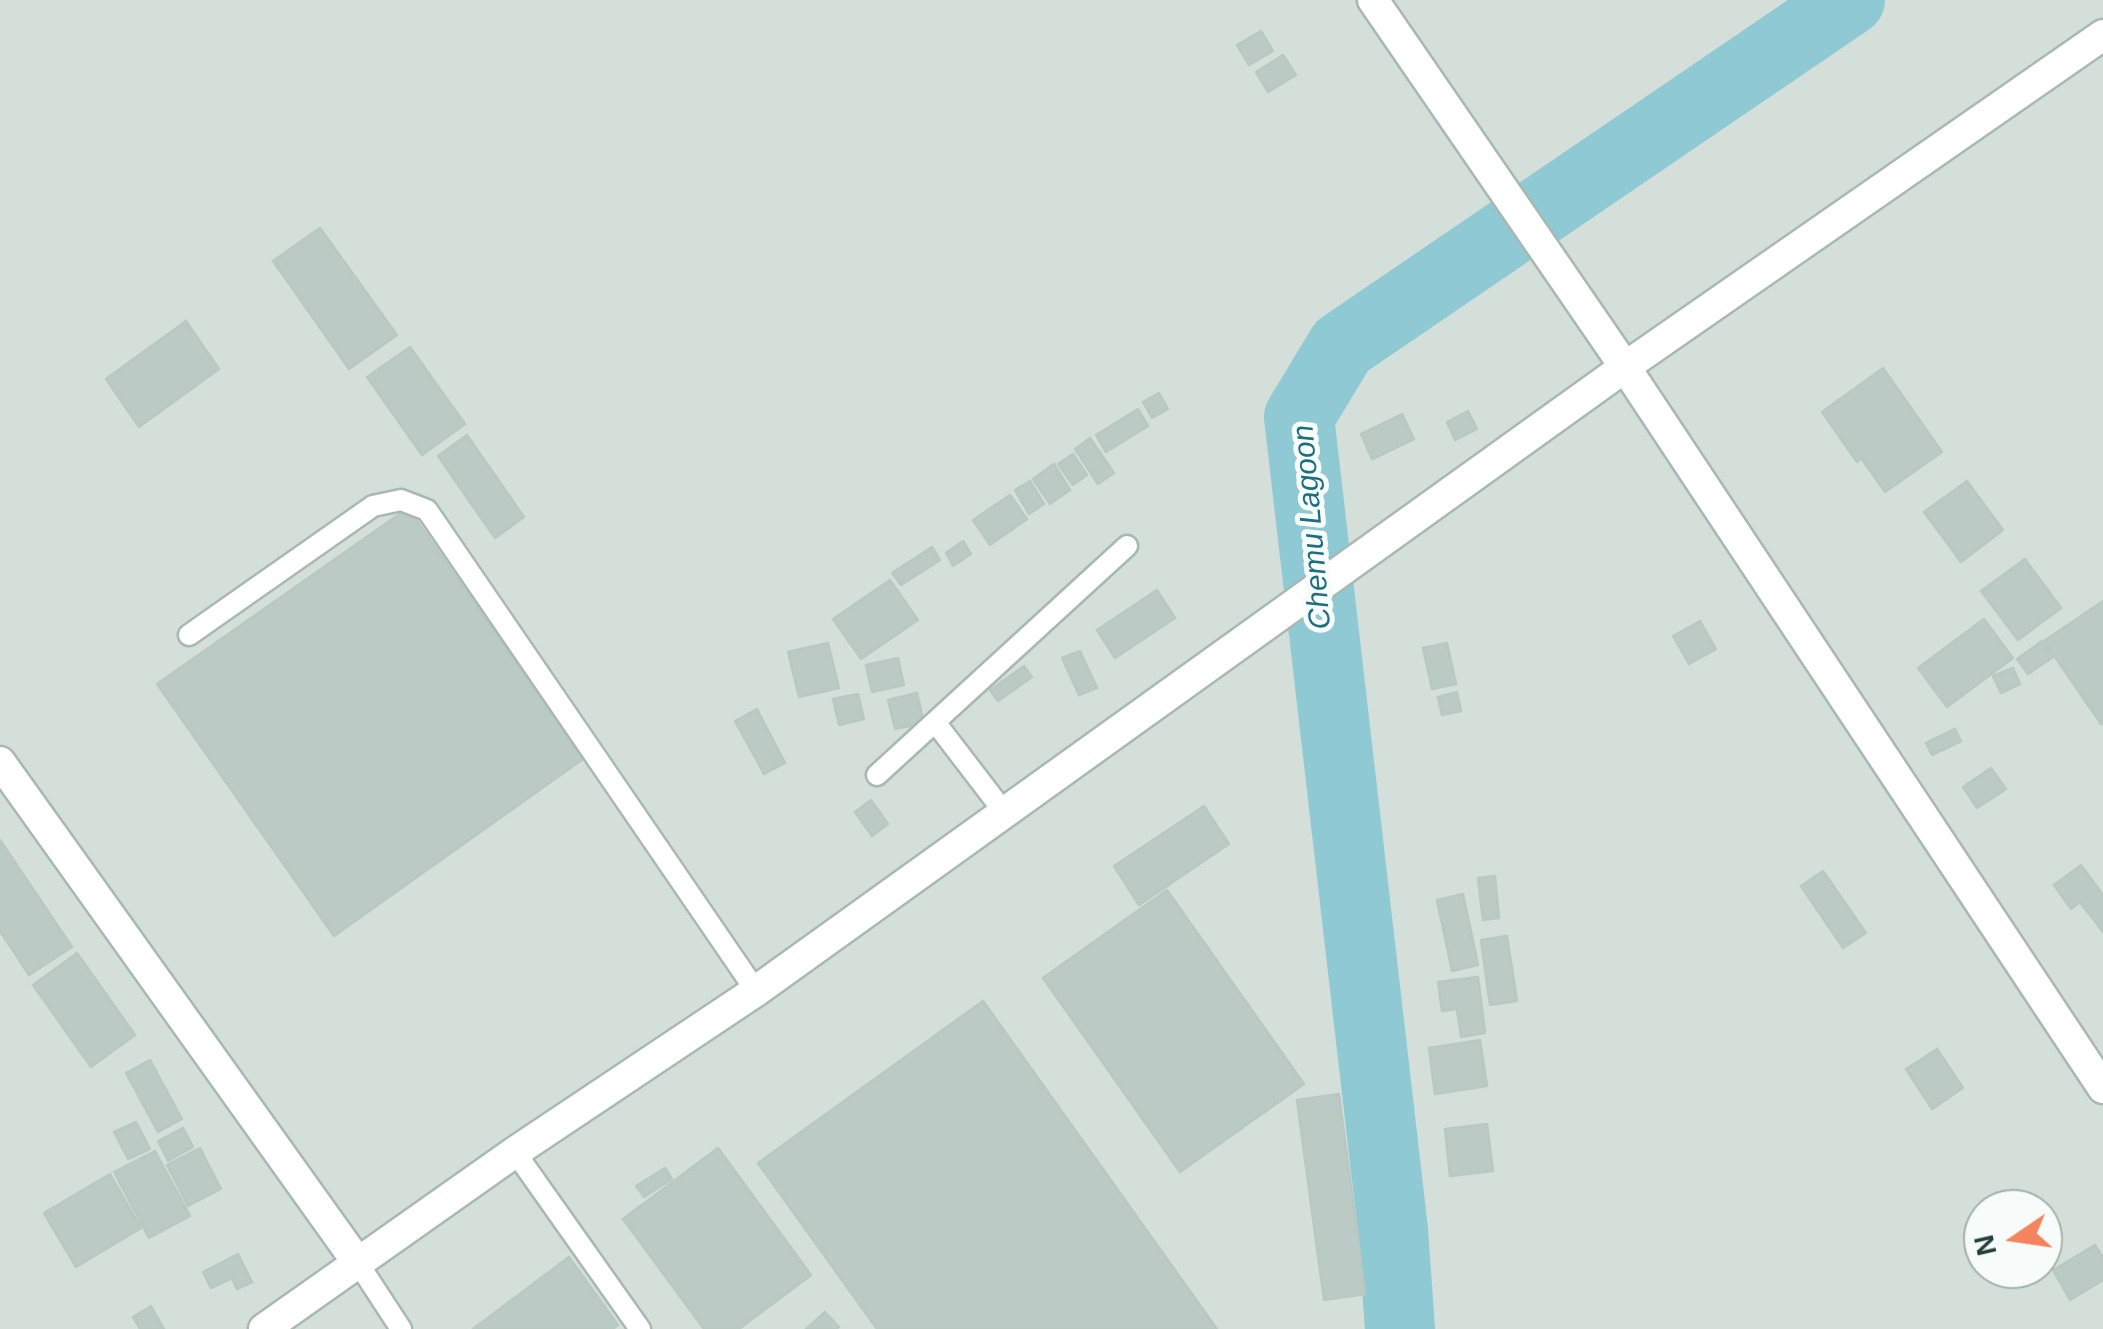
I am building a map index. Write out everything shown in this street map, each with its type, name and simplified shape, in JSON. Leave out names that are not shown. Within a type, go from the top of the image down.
[{"type":"street","points":[[1373,0],[1625,367],[2103,1088]]},
{"type":"street","points":[[264,1329],[515,1152],[756,991],[1625,367],[2103,35]]},
{"type":"street","points":[[0,762],[358,1263]]},
{"type":"lane","points":[[189,635],[373,506],[401,500],[427,510],[756,991]]},
{"type":"lane","points":[[877,776],[1127,546]]},
{"type":"lane","points":[[936,722],[1004,812]]},
{"type":"lane","points":[[515,1152],[640,1329]]},
{"type":"lane","points":[[358,1263],[402,1329]]},
{"type":"shaded area","points":[[0,0],[2103,0],[2103,1329],[0,1329]]},
{"type":"building","points":[[1261,31],[1273,51],[1249,65],[1237,45]]},
{"type":"building","points":[[1283,55],[1296,75],[1268,92],[1256,72]]},
{"type":"building","points":[[320,228],[397,335],[349,369],[273,261]]},
{"type":"building","points":[[186,321],[219,369],[139,427],[106,379]]},
{"type":"building","points":[[410,347],[465,424],[422,455],[367,377]]},
{"type":"building","points":[[1883,368],[1942,452],[1885,492],[1861,458],[1857,462],[1822,412]]},
{"type":"building","points":[[1159,393],[1168,409],[1152,418],[1143,402]]},
{"type":"building","points":[[1138,409],[1148,426],[1106,452],[1096,435]]},
{"type":"building","points":[[1468,411],[1477,429],[1455,440],[1447,422]]},
{"type":"building","points":[[1402,414],[1414,439],[1372,459],[1361,434]]},
{"type":"building","points":[[467,435],[524,517],[495,538],[438,456]]},
{"type":"building","points":[[1090,438],[1114,473],[1098,484],[1075,449]]},
{"type":"building","points":[[1073,454],[1087,475],[1073,485],[1058,464]]},
{"type":"building","points":[[1054,464],[1070,490],[1050,504],[1033,479]]},
{"type":"building","points":[[1030,481],[1044,504],[1029,514],[1015,490]]},
{"type":"building","points":[[1967,481],[2003,530],[1961,562],[1924,512]]},
{"type":"building","points":[[1010,495],[1027,519],[990,545],[973,520]]},
{"type":"building","points":[[408,508],[583,759],[334,936],[157,684]]},
{"type":"building","points":[[963,541],[971,554],[953,566],[946,553]]},
{"type":"building","points":[[932,547],[940,560],[901,585],[892,573]]},
{"type":"building","points":[[2025,559],[2061,608],[2018,640],[1981,591]]},
{"type":"building","points":[[890,580],[918,620],[861,659],[833,619]]},
{"type":"building","points":[[1157,590],[1175,618],[1115,658],[1097,630]]},
{"type":"building","points":[[2103,601],[2103,723],[2101,724],[2044,641]]},
{"type":"building","points":[[1984,619],[2013,658],[1947,707],[1918,668]]},
{"type":"building","points":[[1700,621],[1716,649],[1689,664],[1673,636]]},
{"type":"building","points":[[2042,641],[2053,657],[2028,674],[2017,659]]},
{"type":"building","points":[[828,643],[839,688],[799,697],[788,652]]},
{"type":"building","points":[[1447,643],[1456,684],[1432,689],[1423,648]]},
{"type":"building","points":[[1080,651],[1097,688],[1079,695],[1062,658]]},
{"type":"building","points":[[898,658],[904,685],[872,692],[866,665]]},
{"type":"building","points":[[1024,666],[1032,677],[998,701],[990,690]]},
{"type":"building","points":[[2013,668],[2020,684],[2001,693],[1993,676]]},
{"type":"building","points":[[1457,692],[1461,711],[1442,715],[1438,697]]},
{"type":"building","points":[[917,693],[924,723],[895,729],[888,700]]},
{"type":"building","points":[[858,694],[864,719],[839,725],[833,699]]},
{"type":"building","points":[[757,709],[785,763],[764,774],[735,721]]},
{"type":"building","points":[[1955,729],[1961,741],[1932,755],[1926,743]]},
{"type":"building","points":[[1991,768],[2006,789],[1977,808],[1963,787]]},
{"type":"building","points":[[871,800],[888,824],[872,836],[855,812]]},
{"type":"building","points":[[1204,806],[1229,844],[1139,905],[1114,866]]},
{"type":"building","points":[[0,840],[72,947],[29,975],[0,931]]},
{"type":"building","points":[[2081,865],[2103,895],[2103,932],[2080,902],[2071,909],[2054,885]]},
{"type":"building","points":[[1823,871],[1866,933],[1843,948],[1801,886]]},
{"type":"building","points":[[1495,876],[1499,918],[1483,920],[1478,878]]},
{"type":"building","points":[[1167,890],[1304,1084],[1180,1172],[1043,978]]},
{"type":"building","points":[[1463,894],[1478,965],[1452,971],[1437,900]]},
{"type":"building","points":[[1507,936],[1517,1001],[1490,1005],[1481,940]]},
{"type":"building","points":[[77,953],[135,1035],[91,1067],[33,985]]},
{"type":"building","points":[[1478,977],[1485,1033],[1461,1037],[1457,1009],[1442,1011],[1438,982]]},
{"type":"building","points":[[983,1001],[1217,1329],[877,1329],[758,1163]]},
{"type":"building","points":[[1480,1040],[1487,1086],[1435,1094],[1429,1048]]},
{"type":"building","points":[[1937,1049],[1963,1088],[1932,1109],[1906,1069]]},
{"type":"building","points":[[150,1060],[182,1119],[158,1132],[126,1073]]},
{"type":"building","points":[[1339,1094],[1365,1294],[1324,1300],[1297,1100]]},
{"type":"building","points":[[136,1122],[150,1149],[128,1159],[114,1132]]},
{"type":"building","points":[[1487,1124],[1493,1171],[1450,1176],[1445,1129]]},
{"type":"building","points":[[183,1128],[193,1147],[168,1161],[158,1141]]},
{"type":"building","points":[[200,1148],[221,1189],[188,1206],[167,1165]]},
{"type":"building","points":[[718,1148],[811,1275],[739,1329],[704,1329],[623,1219]]},
{"type":"building","points":[[155,1151],[190,1216],[149,1238],[114,1172]]},
{"type":"building","points":[[665,1168],[672,1179],[644,1197],[636,1186]]},
{"type":"building","points":[[110,1174],[141,1228],[76,1267],[44,1213]]},
{"type":"building","points":[[2095,1245],[2103,1258],[2103,1280],[2070,1300],[2063,1288],[2063,1264]]},
{"type":"building","points":[[238,1254],[252,1282],[237,1289],[232,1278],[211,1288],[203,1272]]},
{"type":"building","points":[[569,1257],[618,1325],[613,1329],[473,1329]]},
{"type":"building","points":[[151,1306],[164,1329],[140,1329],[133,1317]]},
{"type":"building","points":[[825,1312],[839,1327],[806,1329]]},
{"type":"waterway","name":"Chemu Lagoon","points":[[1400,1329],[1393,1230],[1299,417],[1342,346],[1850,0]]}]
